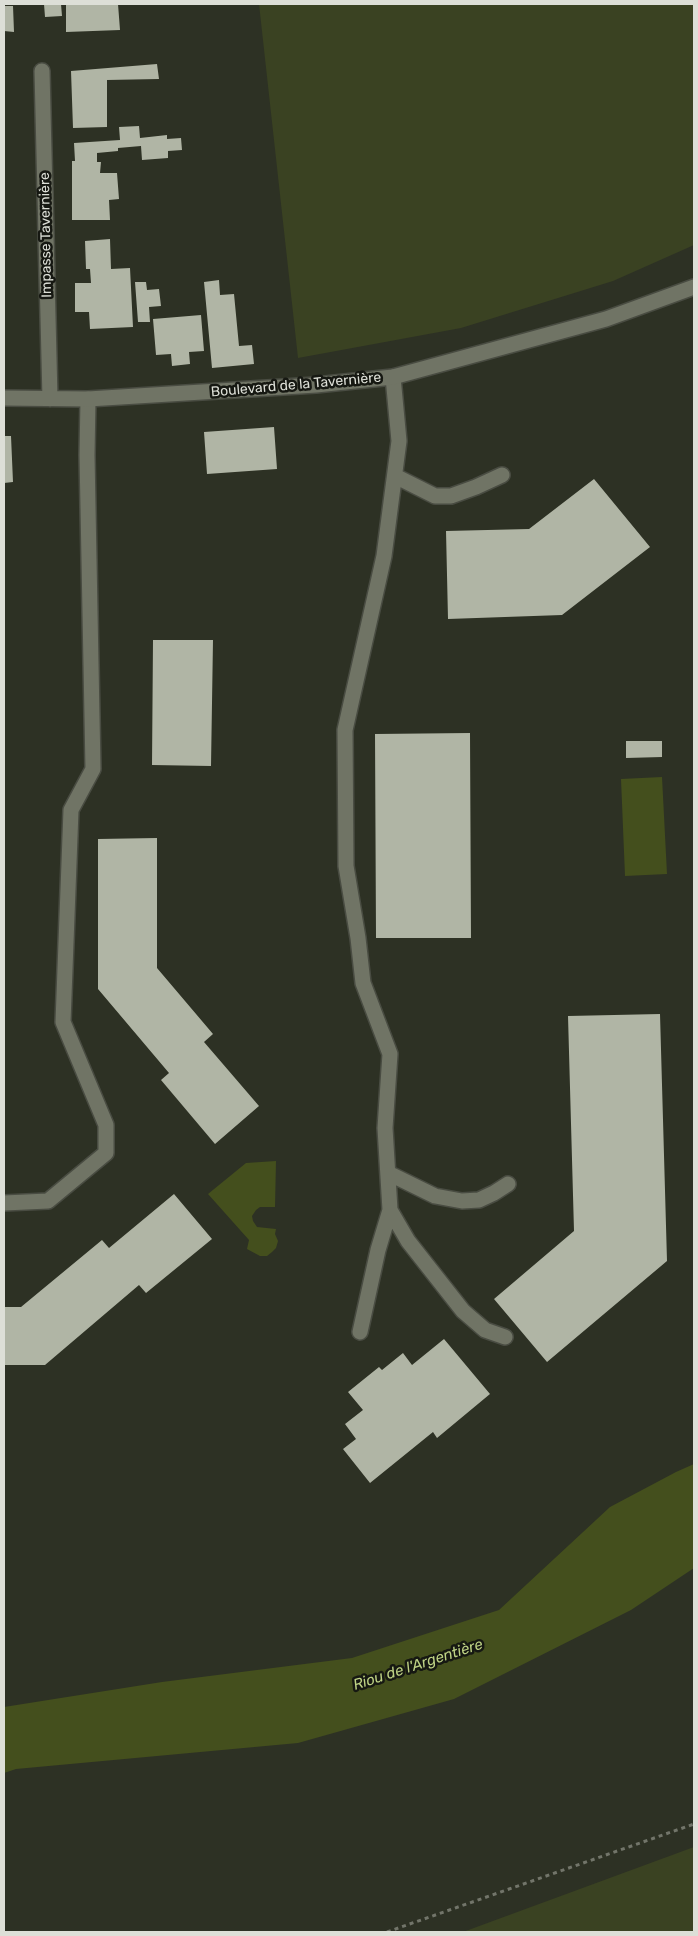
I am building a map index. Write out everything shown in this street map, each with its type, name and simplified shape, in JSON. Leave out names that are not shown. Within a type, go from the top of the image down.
[{"type":"street","name":"Impasse Tavernière","points":[[42,71],[50,399]]},
{"type":"street","name":"Boulevard de la Tavernière","points":[[4,398],[88,399],[316,385],[393,377],[606,319],[694,286]]},
{"type":"street","points":[[360,1332],[378,1250],[390,1210],[385,1128],[390,1054],[363,983],[358,938],[346,866],[346,730],[384,556],[395,476],[399,441],[393,377]]},
{"type":"street","points":[[4,1203],[48,1201],[106,1153],[106,1125],[63,1022],[71,810],[93,769],[87,454],[88,399]]},
{"type":"street","points":[[395,476],[435,496],[451,496],[502,475]]},
{"type":"street","points":[[388,1173],[435,1196],[462,1202],[479,1200],[508,1184]]},
{"type":"street","points":[[390,1210],[408,1241],[463,1311],[485,1330],[505,1337]]},
{"type":"path","points":[[387,1932],[694,1824]]},
{"type":"shaded area","points":[[259,4],[694,4],[694,245],[613,281],[461,328],[298,358]]},
{"type":"shaded area","points":[[694,1847],[694,1932],[463,1932]]},
{"type":"water","points":[[662,777],[667,874],[625,876],[621,779]]},
{"type":"water","points":[[276,1161],[275,1207],[260,1207],[252,1216],[257,1227],[276,1229],[275,1234],[278,1241],[276,1248],[272,1252],[267,1256],[260,1256],[247,1249],[249,1240],[208,1194],[246,1163]]},
{"type":"water","name":"Riou de l'Argentière","points":[[694,1464],[694,1568],[631,1610],[454,1699],[298,1743],[16,1769],[4,1773],[4,1707],[162,1682],[352,1658],[499,1610],[610,1507]]},
{"type":"building","points":[[44,4],[61,4],[62,16],[45,17]]},
{"type":"building","points":[[66,4],[118,4],[120,30],[66,32]]},
{"type":"building","points":[[4,6],[13,6],[14,32],[4,31]]},
{"type":"building","points":[[157,64],[159,79],[107,80],[107,127],[73,128],[71,71]]},
{"type":"building","points":[[139,126],[140,138],[167,135],[167,139],[181,138],[182,150],[168,151],[168,158],[142,160],[141,146],[118,148],[118,151],[97,153],[97,162],[101,162],[100,173],[117,173],[119,199],[109,200],[110,220],[72,220],[72,161],[75,161],[74,143],[120,140],[119,127]]},
{"type":"building","points":[[110,239],[111,269],[130,268],[133,327],[90,329],[89,312],[75,312],[75,283],[91,283],[90,269],[86,269],[85,241]]},
{"type":"building","points":[[219,280],[220,295],[234,294],[239,346],[252,345],[254,364],[212,368],[204,282]]},
{"type":"building","points":[[135,282],[146,282],[147,290],[159,289],[161,306],[149,307],[150,322],[138,322]]},
{"type":"building","points":[[201,315],[204,351],[189,352],[190,364],[172,366],[171,354],[156,355],[153,319]]},
{"type":"building","points":[[274,427],[277,469],[207,474],[204,432]]},
{"type":"building","points":[[4,436],[11,436],[13,482],[4,483]]},
{"type":"building","points":[[594,479],[650,547],[562,615],[448,619],[446,531],[529,529]]},
{"type":"building","points":[[153,640],[213,640],[211,766],[152,765]]},
{"type":"building","points":[[470,733],[471,938],[376,938],[375,734]]},
{"type":"building","points":[[626,741],[662,741],[662,757],[626,758]]},
{"type":"building","points":[[157,838],[157,968],[213,1034],[204,1042],[259,1106],[215,1144],[161,1080],[169,1073],[98,989],[98,839]]},
{"type":"building","points":[[660,1014],[667,1261],[547,1362],[494,1299],[574,1231],[568,1016]]},
{"type":"building","points":[[174,1194],[212,1239],[146,1293],[139,1285],[45,1365],[4,1365],[4,1307],[21,1307],[102,1240],[109,1248]]},
{"type":"building","points":[[444,1339],[490,1394],[437,1438],[433,1432],[370,1483],[343,1449],[356,1439],[345,1424],[363,1410],[348,1392],[379,1367],[382,1370],[403,1353],[412,1365]]}]
